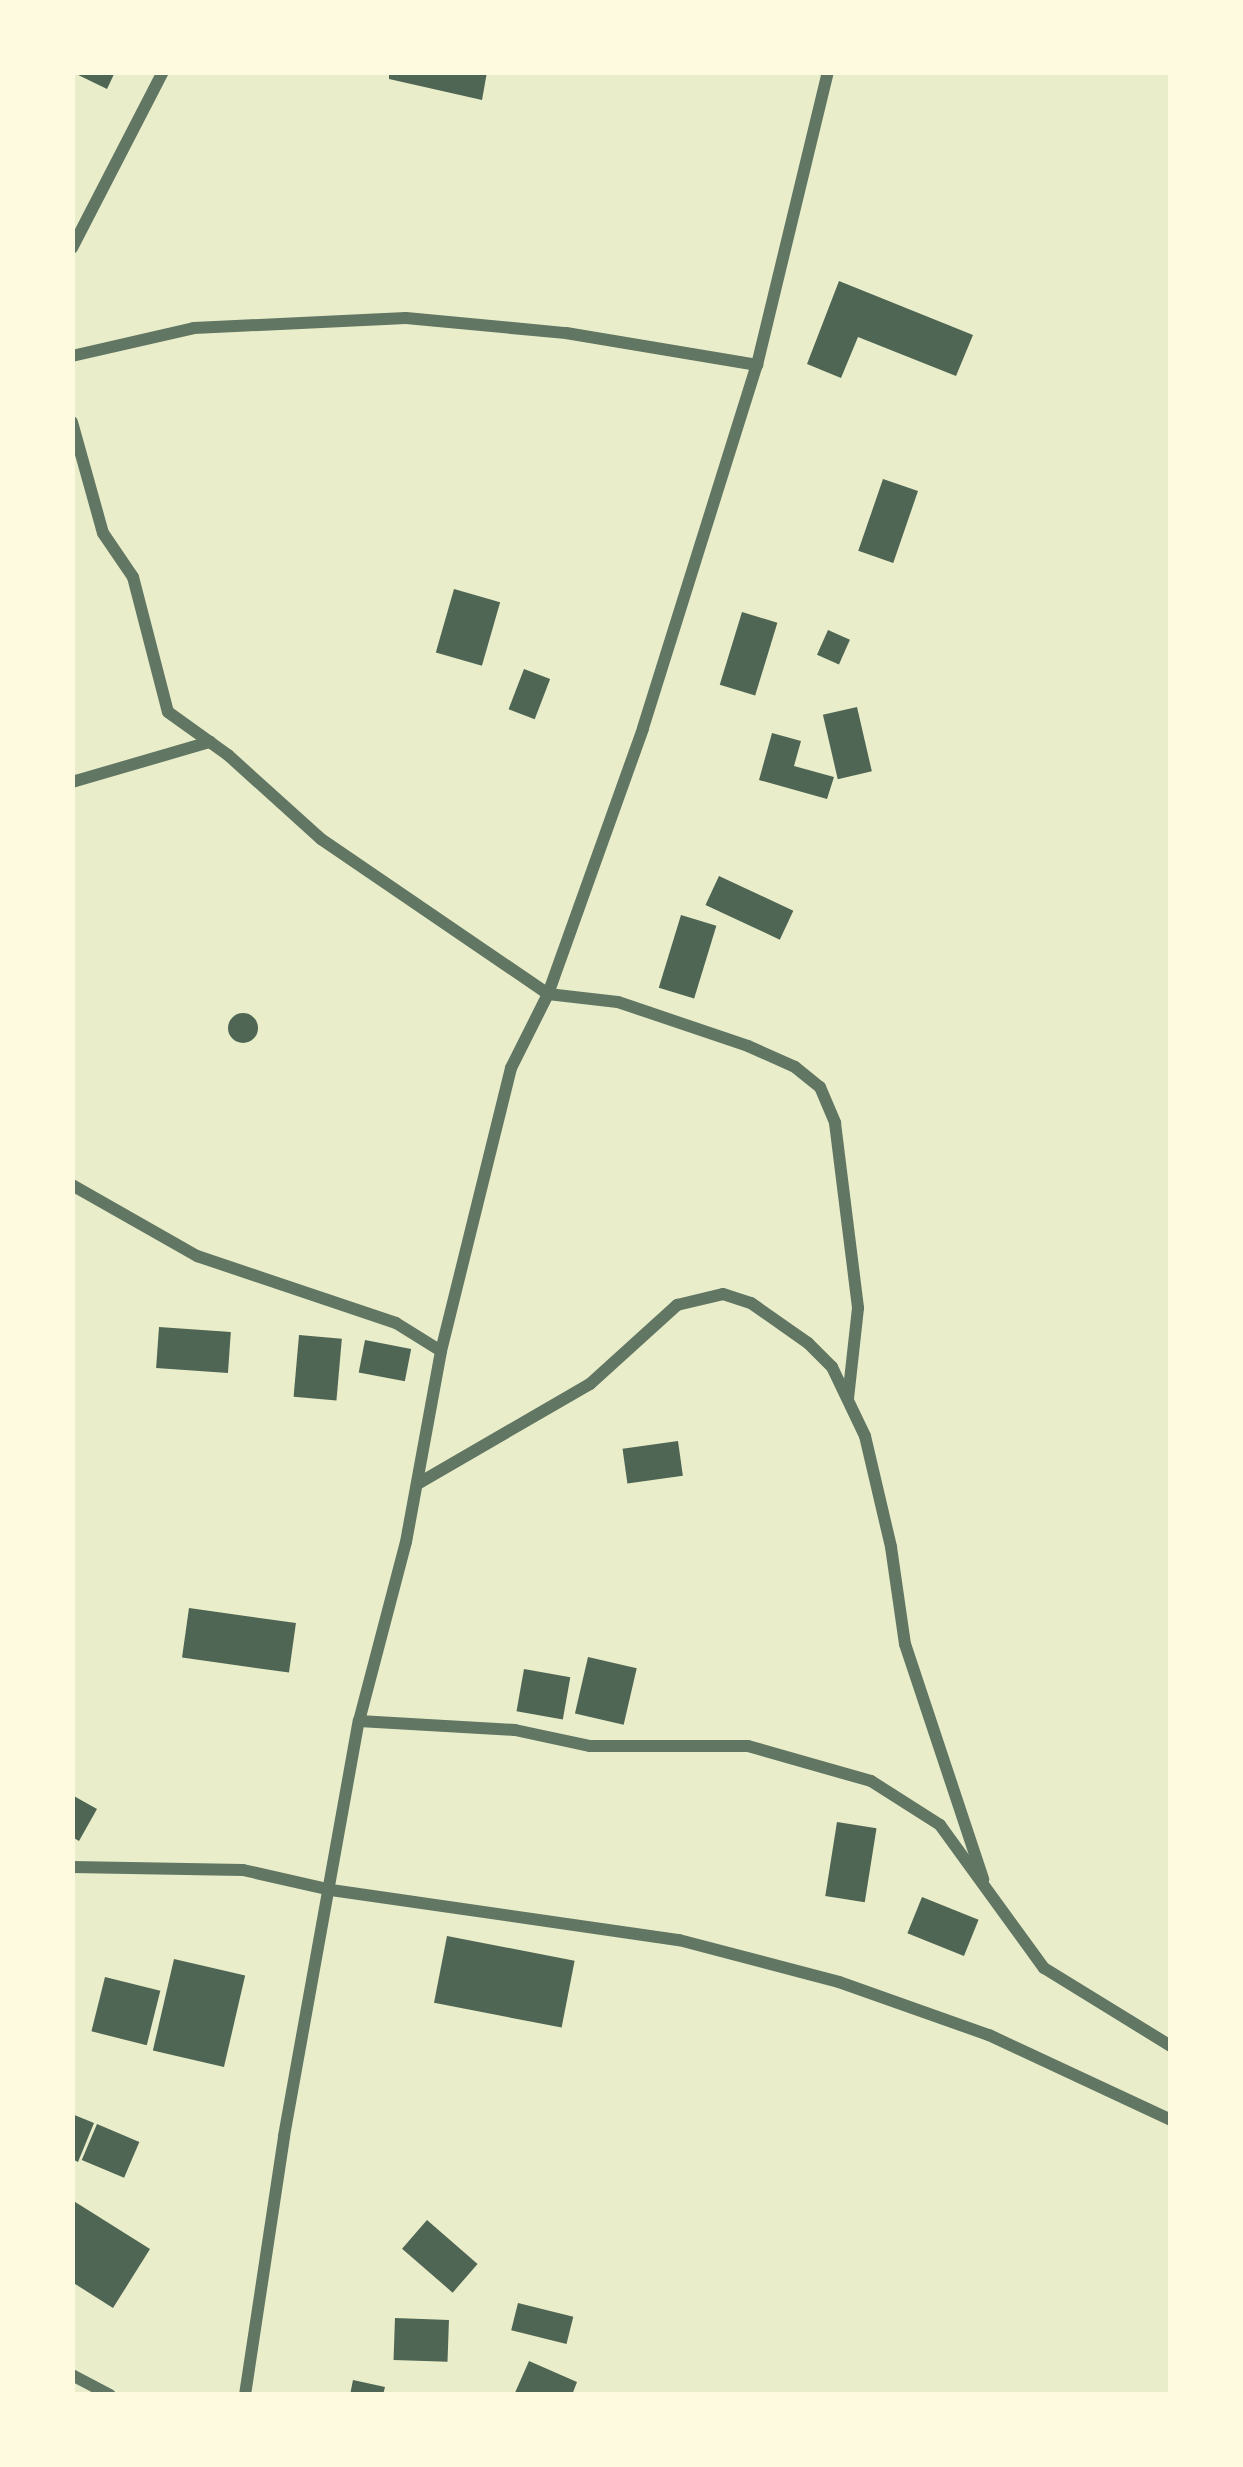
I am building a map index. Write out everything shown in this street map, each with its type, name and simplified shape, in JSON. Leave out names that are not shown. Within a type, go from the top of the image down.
[{"type":"street","points":[[72,248],[163,72]]},
{"type":"street","points":[[246,2395],[284,2136],[359,1721],[419,1483],[441,1351],[511,1068],[548,994],[644,728],[758,365],[828,72]]},
{"type":"street","points":[[72,356],[194,328],[406,318],[566,333],[758,365]]},
{"type":"street","points":[[72,422],[103,533],[133,577],[167,712],[210,742],[321,838],[548,994],[618,1002],[748,1046],[795,1067],[820,1088],[836,1123],[858,1308],[848,1399]]},
{"type":"street","points":[[72,782],[210,742]]},
{"type":"street","points":[[72,1186],[197,1256],[396,1322],[441,1351]]},
{"type":"street","points":[[419,1483],[590,1384],[677,1305],[723,1294],[751,1303],[808,1342],[832,1367],[865,1436],[892,1547],[905,1644],[983,1879]]},
{"type":"street","points":[[359,1721],[515,1730],[590,1745],[748,1746],[872,1781],[940,1825],[1044,1968],[1171,2046]]},
{"type":"street","points":[[72,1867],[243,1870],[331,1890],[679,1940],[839,1982],[988,2036],[1171,2120]]},
{"type":"street","points":[[72,2375],[110,2395]]},
{"type":"building","points":[[72,72],[115,72],[107,89]]},
{"type":"building","points":[[389,72],[487,72],[482,100],[389,79]]},
{"type":"building","points":[[839,281],[973,335],[956,376],[858,337],[841,378],[807,364]]},
{"type":"building","points":[[883,479],[918,491],[893,563],[858,551]]},
{"type":"building","points":[[454,589],[500,602],[482,666],[436,652]]},
{"type":"building","points":[[742,612],[777,623],[755,695],[720,685]]},
{"type":"building","points":[[828,630],[850,640],[839,664],[817,655]]},
{"type":"building","points":[[524,669],[550,679],[535,719],[509,709]]},
{"type":"building","points":[[857,707],[872,771],[838,779],[823,715]]},
{"type":"building","points":[[772,733],[801,741],[794,766],[834,777],[827,799],[759,780]]},
{"type":"building","points":[[719,876],[793,911],[780,940],[705,905]]},
{"type":"building","points":[[681,915],[716,926],[694,998],[659,988]]},
{"type":"building","points":[[243,1013],[254,1017],[258,1028],[254,1039],[243,1043],[232,1039],[228,1028],[232,1017]]},
{"type":"building","points":[[159,1327],[231,1332],[228,1373],[156,1368]]},
{"type":"building","points":[[299,1335],[342,1339],[336,1401],[294,1397]]},
{"type":"building","points":[[365,1340],[411,1349],[405,1381],[359,1372]]},
{"type":"building","points":[[678,1441],[683,1476],[627,1483],[623,1449]]},
{"type":"building","points":[[189,1608],[296,1623],[289,1673],[182,1658]]},
{"type":"building","points":[[588,1657],[637,1668],[624,1725],[575,1714]]},
{"type":"building","points":[[524,1669],[570,1677],[563,1720],[517,1711]]},
{"type":"building","points":[[72,1795],[97,1809],[79,1841],[72,1837]]},
{"type":"building","points":[[837,1822],[877,1828],[865,1902],[825,1896]]},
{"type":"building","points":[[922,1897],[979,1920],[964,1956],[907,1933]]},
{"type":"building","points":[[447,1936],[575,1961],[562,2028],[434,2003]]},
{"type":"building","points":[[174,1959],[245,1975],[224,2067],[153,2051]]},
{"type":"building","points":[[105,1977],[160,1991],[147,2045],[91,2031]]},
{"type":"building","points":[[72,2114],[94,2123],[78,2162],[72,2159]]},
{"type":"building","points":[[97,2124],[139,2142],[124,2178],[82,2160]]},
{"type":"building","points":[[72,2200],[150,2249],[113,2308],[72,2282]]},
{"type":"building","points":[[427,2220],[478,2264],[453,2293],[402,2249]]},
{"type":"building","points":[[518,2303],[573,2317],[567,2344],[511,2330]]},
{"type":"building","points":[[395,2318],[449,2320],[448,2362],[394,2360]]},
{"type":"building","points":[[529,2361],[577,2382],[572,2395],[514,2395]]},
{"type":"building","points":[[353,2380],[385,2387],[383,2395],[350,2395]]}]
